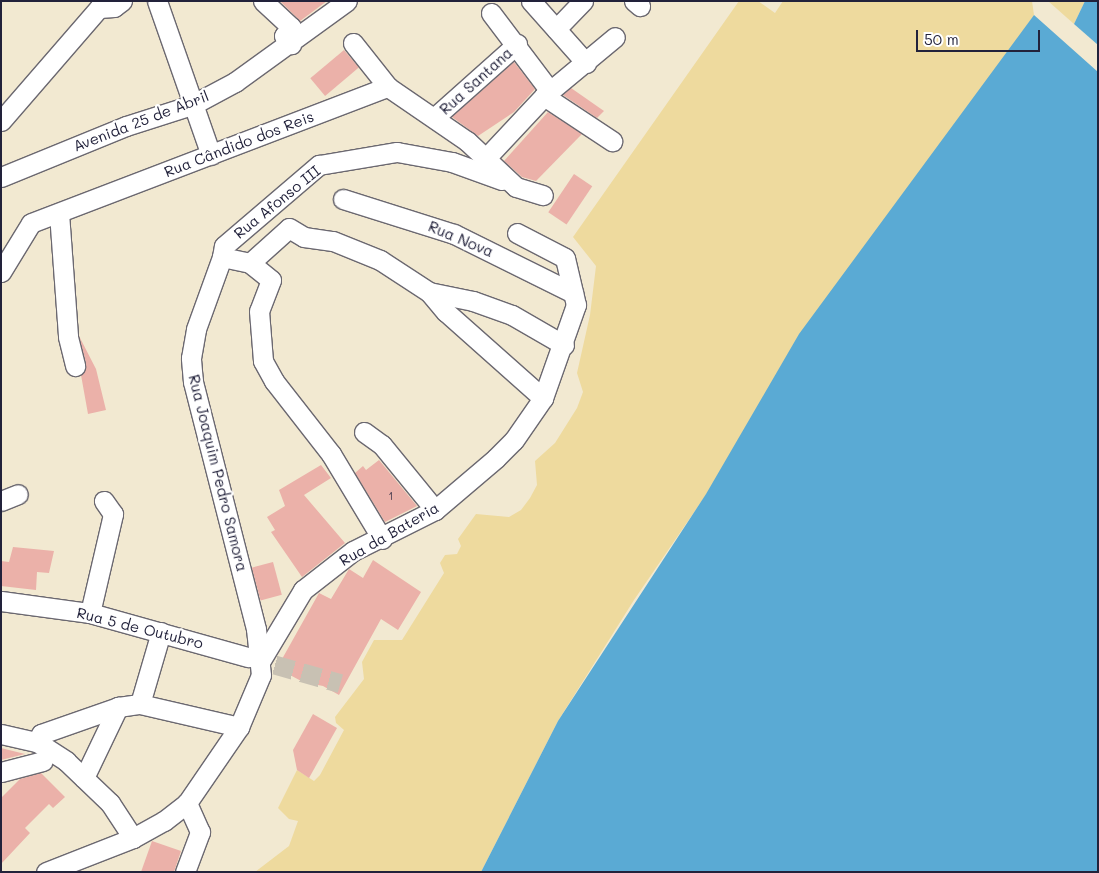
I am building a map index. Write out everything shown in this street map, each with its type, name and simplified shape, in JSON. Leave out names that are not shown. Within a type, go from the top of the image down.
[{"type":"street","points":[[1,121],[94,5],[114,7],[122,1]]},
{"type":"street","points":[[156,1],[211,155]]},
{"type":"street","points":[[263,1],[291,27],[284,36],[291,44]]},
{"type":"street","name":"Avenida 25 de Abril","points":[[1,177],[126,126],[192,105],[235,82],[291,44],[347,1]]},
{"type":"street","points":[[531,1],[586,63]]},
{"type":"street","points":[[556,29],[583,1]]},
{"type":"street","points":[[492,12],[517,44],[547,93],[612,141]]},
{"type":"street","points":[[486,158],[547,93],[616,37]]},
{"type":"street","points":[[353,43],[388,87],[435,117],[486,158],[516,187]]},
{"type":"street","name":"Rua Santana","points":[[435,117],[517,44]]},
{"type":"street","name":"Rua Cândido dos Reis","points":[[1,272],[31,223],[388,87]]},
{"type":"street","name":"Rua Afonso III","points":[[222,257],[224,246],[319,165],[397,152],[482,170],[516,187],[543,195]]},
{"type":"street","name":"Rua Nova","points":[[343,199],[454,234],[573,293]]},
{"type":"street","points":[[59,213],[68,337],[74,366]]},
{"type":"street","points":[[250,263],[289,228],[380,260],[429,292],[446,312],[543,398]]},
{"type":"street","name":"Rua da Bateria","points":[[46,872],[133,838],[164,821],[186,803],[239,727],[256,664],[303,590],[353,551],[382,539],[435,510],[502,452],[543,398],[564,345],[576,305],[565,258],[517,233]]},
{"type":"street","points":[[222,257],[250,263],[271,280],[259,311],[259,339],[263,362],[274,381],[331,454],[340,474],[382,539]]},
{"type":"street","name":"Rua Joaquim Pedro Samora","points":[[222,257],[196,329],[191,358],[193,382],[256,629],[256,664]]},
{"type":"street","points":[[429,292],[473,301],[512,315],[564,345]]},
{"type":"street","points":[[364,432],[382,445],[435,510]]},
{"type":"street","points":[[90,613],[113,514],[104,501]]},
{"type":"street","name":"Rua 5 de Outubro","points":[[1,601],[90,613],[161,632],[256,664]]},
{"type":"street","points":[[140,704],[161,632]]},
{"type":"street","points":[[38,742],[42,734],[118,707],[140,704],[239,727]]},
{"type":"street","points":[[84,778],[118,707]]},
{"type":"street","points":[[1,734],[38,742],[84,778],[110,803],[133,838]]},
{"type":"street","points":[[1,772],[43,761]]},
{"type":"street","points":[[185,872],[200,832],[186,803]]},
{"type":"sand","points":[[739,1],[758,1],[775,13],[783,1],[1032,1],[1034,15],[634,600],[558,721],[481,872],[255,872],[289,846],[298,821],[289,819],[278,808],[297,770],[314,781],[320,775],[344,730],[336,723],[335,717],[364,679],[362,662],[374,640],[402,640],[444,573],[440,563],[445,555],[457,554],[461,546],[458,539],[476,514],[509,517],[521,510],[530,498],[537,485],[535,461],[555,443],[577,408],[583,392],[577,373],[590,315],[596,266],[573,237]]},
{"type":"sand","points":[[1048,1],[1085,1],[1074,24]]},
{"type":"water","points":[[1085,1],[1098,1],[1098,45],[1074,24]]},
{"type":"water","points":[[1034,15],[1098,72],[1098,872],[481,872],[558,721],[706,494],[799,334]]},
{"type":"building","points":[[280,1],[327,1],[300,21]]},
{"type":"building","points":[[344,50],[359,68],[325,96],[310,78]]},
{"type":"building","points":[[514,62],[535,89],[514,112],[478,136],[452,117]]},
{"type":"building","points":[[571,88],[604,111],[597,118],[563,95]]},
{"type":"building","points":[[548,112],[582,134],[536,181],[522,177],[504,161]]},
{"type":"building","points":[[574,174],[592,186],[567,224],[548,212]]},
{"type":"building","points":[[79,336],[96,369],[106,410],[88,414],[81,375],[86,363]]},
{"type":"building","points":[[379,460],[417,506],[385,522],[355,473],[363,466],[366,470]]},
{"type":"building","points":[[321,465],[331,478],[304,495],[345,543],[302,577],[271,532],[275,530],[267,517],[285,506],[279,490]]},
{"type":"building","points":[[13,547],[54,551],[49,573],[37,572],[36,590],[1,586],[1,561],[9,562]]},
{"type":"building","points":[[373,560],[421,592],[398,630],[381,619],[339,695],[323,686],[303,682],[277,668],[319,593],[331,599],[349,569],[363,578]]},
{"type":"building","points":[[273,562],[282,595],[261,601],[252,568]]},
{"type":"building","points":[[313,714],[337,728],[309,778],[297,770],[293,750]]},
{"type":"building","points":[[1,748],[25,754],[1,760]]},
{"type":"building","points":[[41,773],[65,797],[53,808],[49,804],[25,828],[30,833],[1,864],[1,798],[20,779]]},
{"type":"building","points":[[152,841],[181,851],[174,872],[141,872]]},
{"type":"tunnel","points":[[248,657],[340,683]]}]
